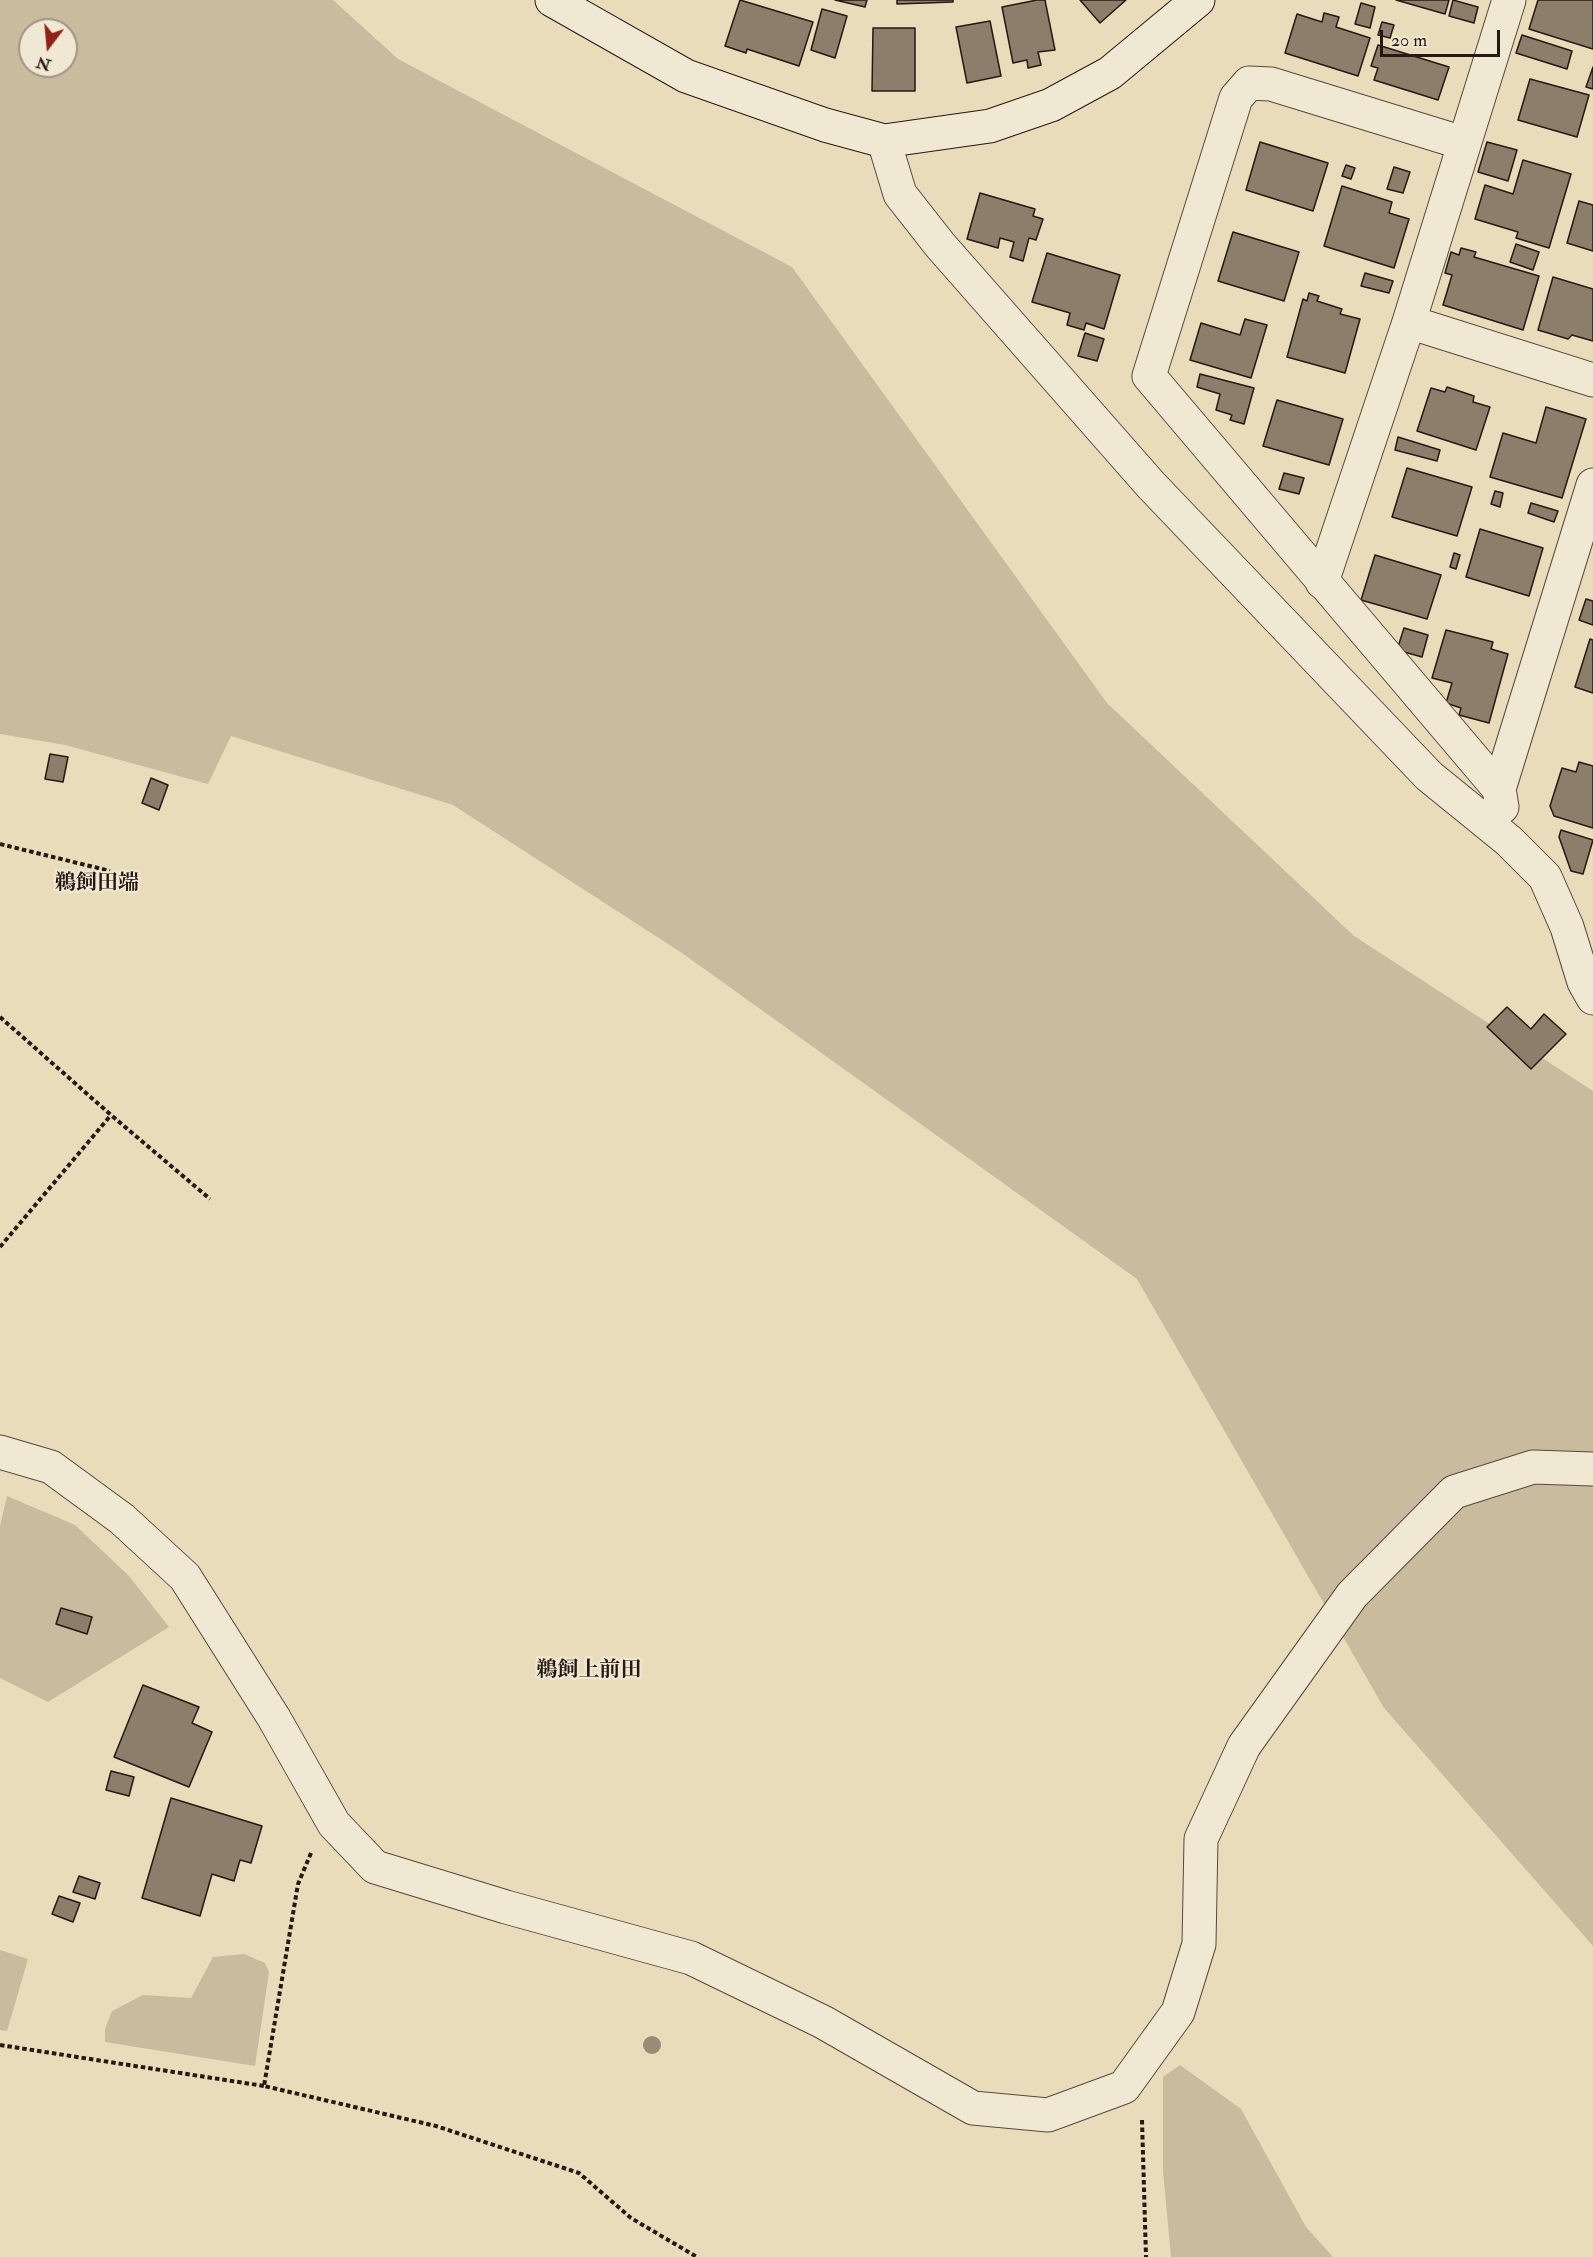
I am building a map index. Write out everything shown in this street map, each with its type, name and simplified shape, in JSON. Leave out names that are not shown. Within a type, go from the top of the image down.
[{"type":"street","points":[[570,4],[686,76],[825,125],[884,141],[990,126],[1051,105],[1110,73],[1198,0]]},
{"type":"street","points":[[1323,582],[1409,322],[1509,0]]},
{"type":"street","points":[[1463,143],[1271,84],[1249,83],[1236,98],[1232,109],[1149,376],[1499,789]]},
{"type":"street","points":[[884,141],[900,194],[906,203],[940,245],[1151,485],[1429,776],[1509,841],[1545,877],[1567,927],[1584,982],[1593,998]]},
{"type":"street","points":[[1409,322],[1593,380]]},
{"type":"street","points":[[1509,841],[1499,789],[1593,485]]},
{"type":"street","points":[[0,1452],[51,1467],[122,1519],[186,1577],[274,1718],[334,1824],[375,1867],[506,1907],[691,1958],[823,2022],[973,2108],[1048,2115],[1124,2087],[1178,2012],[1199,1944],[1202,1839],[1206,1829],[1244,1746],[1352,1595],[1454,1492],[1533,1467],[1593,1469]]},
{"type":"path","points":[[0,844],[110,872]]},
{"type":"path","points":[[0,1017],[210,1198]]},
{"type":"path","points":[[0,1247],[111,1115]]},
{"type":"path","points":[[264,2086],[298,1884],[314,1847],[334,1824]]},
{"type":"path","points":[[0,2045],[264,2086],[436,2126],[579,2173],[631,2218],[697,2257]]},
{"type":"path","points":[[1141,2063],[1146,2257]]},
{"type":"shaded area","points":[[0,0],[333,0],[398,59],[792,267],[1107,703],[1354,936],[1593,1091],[1593,1946],[1384,1708],[1137,1279],[682,953],[453,805],[231,736],[208,784],[65,745],[0,734]]},
{"type":"shaded area","points":[[7,1496],[75,1525],[129,1576],[169,1627],[48,1702],[0,1678],[0,1526]]},
{"type":"shaded area","points":[[0,1950],[28,1959],[7,2031],[0,2030]]},
{"type":"shaded area","points":[[244,1954],[265,1963],[269,1972],[255,2066],[105,2042],[105,2029],[112,2011],[143,1995],[191,1998],[213,1957]]},
{"type":"shaded area","points":[[1180,2065],[1241,2109],[1306,2227],[1333,2257],[1171,2257],[1163,2171],[1163,2077]]},
{"type":"building","points":[[740,0],[813,22],[799,66],[747,49],[746,53],[725,46]]},
{"type":"building","points":[[835,0],[867,0],[865,7]]},
{"type":"building","points":[[897,0],[953,0],[953,2],[897,4]]},
{"type":"building","points":[[1045,0],[1055,50],[1038,52],[1041,65],[1028,68],[1027,60],[1013,63],[1002,7]]},
{"type":"building","points":[[1080,0],[1126,0],[1100,23]]},
{"type":"building","points":[[1396,0],[1449,0],[1445,14]]},
{"type":"building","points":[[1453,0],[1478,7],[1474,23],[1449,16]]},
{"type":"building","points":[[1538,0],[1593,0],[1593,49],[1529,29]]},
{"type":"building","points":[[1361,3],[1375,7],[1370,28],[1355,24]]},
{"type":"building","points":[[822,9],[847,16],[835,58],[811,50]]},
{"type":"building","points":[[1324,13],[1339,17],[1336,27],[1370,38],[1358,76],[1285,53],[1297,14],[1322,22]]},
{"type":"building","points":[[990,21],[1001,76],[967,83],[956,27]]},
{"type":"building","points":[[1382,22],[1394,25],[1390,38],[1378,35]]},
{"type":"building","points":[[873,28],[915,28],[915,91],[872,91]]},
{"type":"building","points":[[1522,35],[1572,51],[1567,69],[1516,53]]},
{"type":"building","points":[[1378,45],[1449,67],[1438,100],[1374,80],[1378,68],[1371,66]]},
{"type":"building","points":[[1593,67],[1593,89],[1586,87]]},
{"type":"building","points":[[1530,79],[1589,95],[1577,137],[1518,120]]},
{"type":"building","points":[[1260,142],[1328,163],[1313,211],[1246,190]]},
{"type":"building","points":[[1487,142],[1517,150],[1508,181],[1478,172]]},
{"type":"building","points":[[1523,160],[1571,174],[1549,248],[1516,238],[1518,232],[1475,219],[1485,185],[1513,194]]},
{"type":"building","points":[[1346,165],[1355,168],[1351,179],[1342,176]]},
{"type":"building","points":[[1394,167],[1410,172],[1403,193],[1387,189]]},
{"type":"building","points":[[1342,186],[1392,202],[1389,213],[1409,219],[1394,268],[1324,246]]},
{"type":"building","points":[[980,193],[1035,209],[1033,216],[1043,219],[1036,240],[1029,238],[1023,261],[1010,257],[1014,242],[1000,238],[998,248],[967,239]]},
{"type":"building","points":[[1579,201],[1593,205],[1593,251],[1567,243]]},
{"type":"building","points":[[1233,232],[1299,252],[1284,301],[1218,281]]},
{"type":"building","points":[[1516,244],[1539,252],[1533,270],[1510,262]]},
{"type":"building","points":[[1461,248],[1476,252],[1474,257],[1539,276],[1523,330],[1443,305],[1452,275],[1445,273],[1451,252],[1459,255]]},
{"type":"building","points":[[1047,253],[1120,275],[1104,329],[1086,323],[1084,330],[1067,325],[1070,313],[1032,302]]},
{"type":"building","points":[[1365,273],[1393,281],[1389,293],[1361,286]]},
{"type":"building","points":[[1553,277],[1593,289],[1593,341],[1572,335],[1568,339],[1538,330]]},
{"type":"building","points":[[1309,293],[1319,296],[1317,301],[1342,309],[1340,314],[1360,319],[1345,373],[1287,357],[1303,299],[1307,301]]},
{"type":"building","points":[[1245,319],[1267,325],[1251,378],[1190,360],[1201,323],[1240,335]]},
{"type":"building","points":[[1085,333],[1104,339],[1097,361],[1078,356]]},
{"type":"building","points":[[1200,374],[1254,388],[1244,424],[1230,420],[1232,415],[1216,410],[1220,394],[1197,387]]},
{"type":"building","points":[[1447,387],[1474,396],[1473,402],[1490,407],[1476,450],[1417,431],[1431,388],[1445,392]]},
{"type":"building","points":[[1277,400],[1343,419],[1329,465],[1263,446]]},
{"type":"building","points":[[1546,407],[1586,419],[1562,498],[1490,477],[1503,433],[1536,443]]},
{"type":"building","points":[[1398,437],[1440,450],[1437,461],[1395,450]]},
{"type":"building","points":[[1407,468],[1472,487],[1457,536],[1392,517]]},
{"type":"building","points":[[1284,473],[1304,478],[1299,494],[1279,489]]},
{"type":"building","points":[[1495,491],[1503,493],[1500,507],[1491,504]]},
{"type":"building","points":[[1531,503],[1558,511],[1554,522],[1528,513]]},
{"type":"building","points":[[1480,529],[1543,548],[1529,596],[1466,577]]},
{"type":"building","points":[[1454,553],[1460,555],[1456,569],[1450,567]]},
{"type":"building","points":[[1375,555],[1441,575],[1427,619],[1361,600]]},
{"type":"building","points":[[1586,599],[1593,601],[1593,625],[1579,620]]},
{"type":"building","points":[[1404,628],[1428,635],[1422,657],[1397,650]]},
{"type":"building","points":[[1446,630],[1493,642],[1491,649],[1508,654],[1489,723],[1459,715],[1461,708],[1446,703],[1452,683],[1432,678]]},
{"type":"building","points":[[1590,639],[1593,640],[1593,693],[1575,687]]},
{"type":"building","points":[[50,754],[68,757],[63,782],[45,779]]},
{"type":"building","points":[[1579,762],[1593,766],[1593,828],[1554,816],[1550,806],[1562,768],[1576,772]]},
{"type":"building","points":[[151,778],[168,785],[159,810],[142,803]]},
{"type":"building","points":[[1561,830],[1593,840],[1583,874],[1571,871],[1559,837]]},
{"type":"building","points":[[1507,1007],[1531,1029],[1544,1014],[1566,1034],[1531,1069],[1487,1027]]},
{"type":"building","points":[[61,1608],[92,1617],[87,1634],[56,1624]]},
{"type":"building","points":[[143,1685],[199,1707],[192,1723],[212,1732],[189,1787],[114,1757]]},
{"type":"building","points":[[111,1771],[134,1777],[129,1796],[106,1790]]},
{"type":"building","points":[[171,1798],[262,1826],[251,1863],[240,1860],[234,1881],[212,1874],[200,1916],[142,1898]]},
{"type":"building","points":[[79,1876],[100,1883],[95,1899],[73,1892]]},
{"type":"building","points":[[59,1896],[80,1903],[73,1922],[52,1914]]},
{"type":"district","name":"鵜飼田端","points":[[97,884]]},
{"type":"district","name":"鵜飼上前田","points":[[589,1671]]}]
